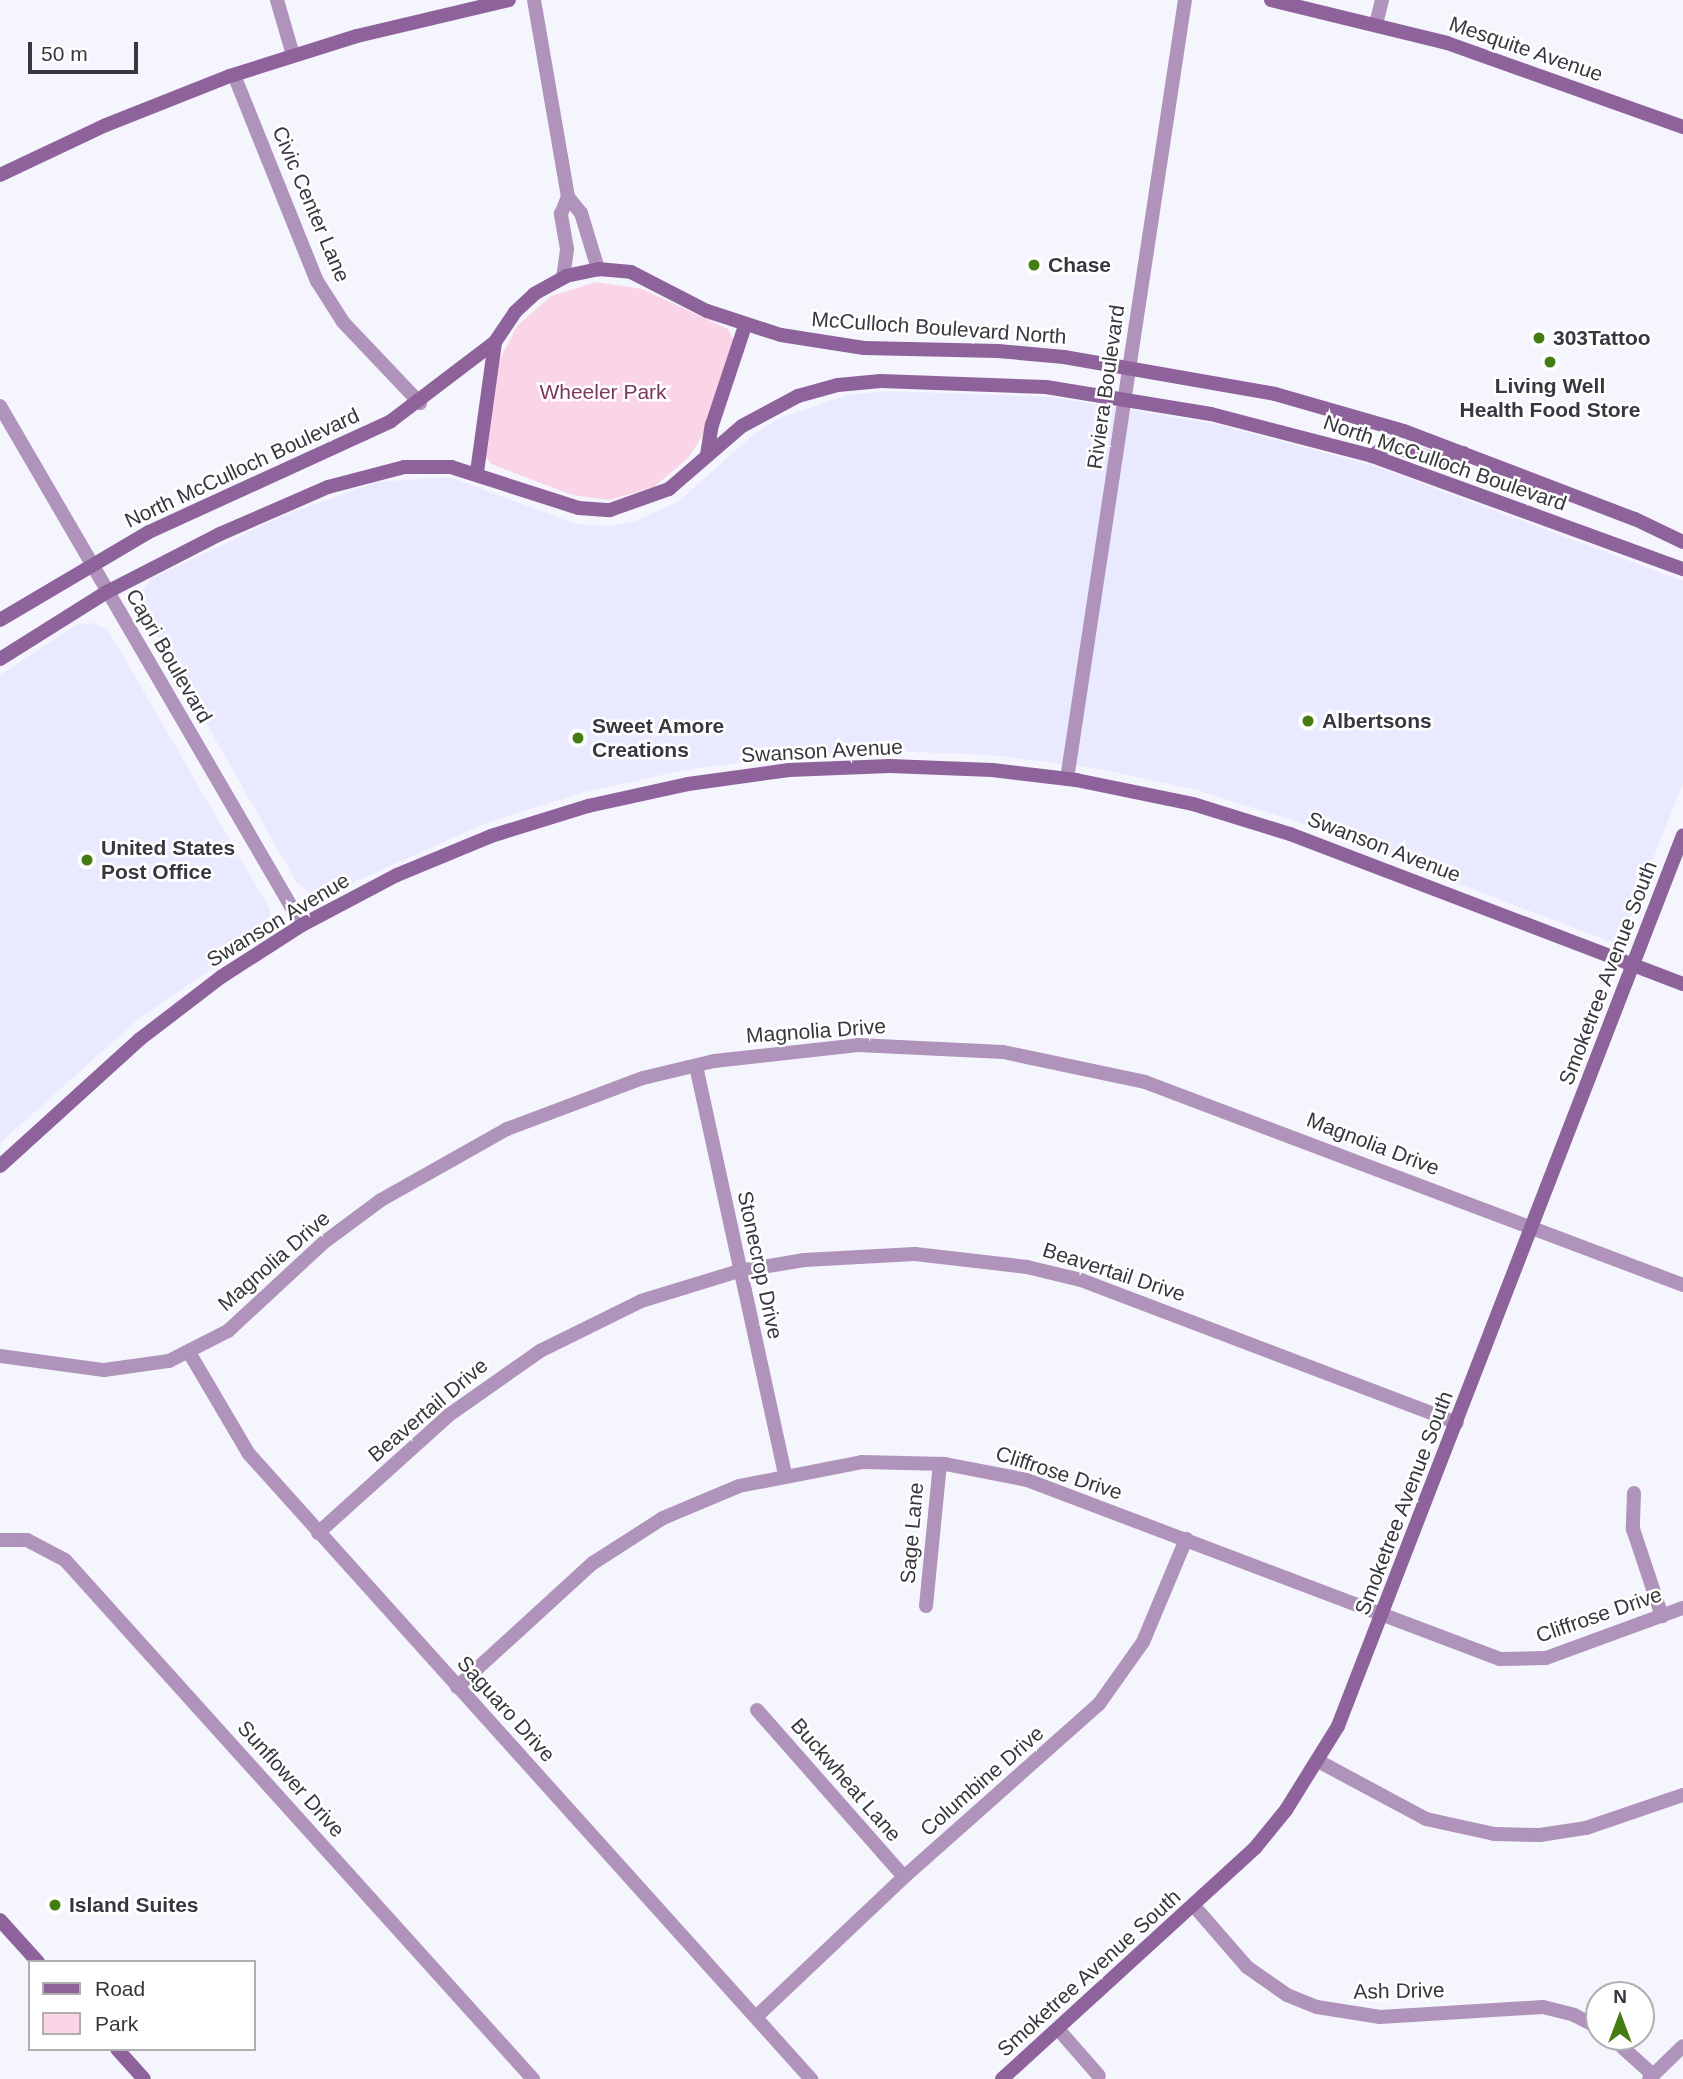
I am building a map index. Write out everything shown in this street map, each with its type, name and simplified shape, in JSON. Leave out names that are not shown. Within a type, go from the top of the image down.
[{"type":"street","points":[[277,0],[293,55]]},
{"type":"street","points":[[0,175],[106,125],[234,75],[293,55],[509,0]]},
{"type":"street","points":[[0,659],[107,592],[220,534],[328,486],[404,467],[451,467],[477,472],[495,342],[514,312],[563,278],[598,269],[581,214],[568,197],[534,0]]},
{"type":"street","name":"Riviera Boulevard","points":[[1067,779],[1185,0]]},
{"type":"street","name":"Mesquite Avenue","points":[[1271,0],[1376,24],[1508,62],[1683,127]]},
{"type":"street","points":[[1376,24],[1382,0]]},
{"type":"street","name":"Civic Center Lane","points":[[234,75],[317,281],[343,322],[420,403]]},
{"type":"street","points":[[563,278],[567,249],[561,214],[568,197]]},
{"type":"street","name":"McCulloch Boulevard North","points":[[598,269],[648,279],[707,311],[745,326],[864,348],[998,351],[1130,366]]},
{"type":"street","points":[[708,456],[712,425],[745,326]]},
{"type":"street","name":"North McCulloch Boulevard","points":[[0,620],[90,563],[223,495],[354,440],[420,403],[495,342]]},
{"type":"street","name":"North McCulloch Boulevard","points":[[1130,366],[1288,397],[1464,453],[1683,542]]},
{"type":"street","name":"North McCulloch Boulevard","points":[[477,472],[568,505],[610,510],[669,489],[767,411],[838,385],[948,382],[1126,397],[1211,414],[1372,456],[1683,569]]},
{"type":"street","name":"Capri Boulevard","points":[[0,407],[302,925]]},
{"type":"street","points":[[1372,456],[1388,445],[1442,461],[1464,453]]},
{"type":"street","name":"Swanson Avenue","points":[[0,1166],[140,1039],[221,977],[302,925],[397,875],[491,836],[588,806],[688,784],[789,770],[890,765],[992,770],[1067,779],[1193,804],[1290,834],[1683,984]]},
{"type":"street","name":"Smoketree Avenue South","points":[[1002,2079],[1255,1848],[1318,1761],[1359,1681],[1683,835]]},
{"type":"street","name":"Magnolia Drive","points":[[0,1356],[120,1370],[190,1353],[228,1331],[323,1243],[443,1162],[574,1101],[696,1066],[786,1050],[858,1045],[1003,1052],[1074,1064],[1213,1105],[1683,1285]]},
{"type":"street","name":"Stonecrop Drive","points":[[696,1066],[785,1474]]},
{"type":"street","name":"Beavertail Drive","points":[[318,1533],[449,1415],[540,1351],[641,1301],[740,1271],[804,1260],[893,1254],[1027,1267],[1135,1297],[1457,1423]]},
{"type":"street","name":"Saguaro Drive","points":[[190,1353],[249,1454],[811,2079]]},
{"type":"street","name":"Cliffrose Drive","points":[[457,1687],[593,1563],[627,1539],[701,1500],[785,1474],[862,1462],[940,1464],[1027,1480],[1491,1657],[1518,1661],[1555,1655],[1683,1608]]},
{"type":"street","name":"Sage Lane","points":[[926,1606],[940,1464]]},
{"type":"street","points":[[1634,1493],[1633,1529],[1662,1616]]},
{"type":"street","name":"Columbine Drive","points":[[756,2017],[904,1877],[1080,1722],[1115,1684],[1155,1619],[1186,1539]]},
{"type":"street","name":"Sunflower Drive","points":[[0,1540],[27,1540],[65,1560],[533,2079]]},
{"type":"street","name":"Buckwheat Lane","points":[[757,1710],[904,1877]]},
{"type":"street","points":[[1318,1761],[1426,1819],[1494,1834],[1563,1833],[1683,1796]]},
{"type":"street","name":"Ash Drive","points":[[1194,1906],[1253,1972],[1317,2007],[1380,2017],[1543,2007],[1585,2021]]},
{"type":"street","points":[[0,1920],[35,1960]]},
{"type":"street","points":[[1058,2029],[1099,2076]]},
{"type":"street","points":[[1625,2051],[1651,2077],[1683,2046]]},
{"type":"street","points":[[119,2051],[144,2079]]},
{"type":"shaded area","points":[[888,391],[1052,397],[1215,424],[1375,466],[1683,581],[1683,783],[1619,945],[1295,821],[1196,790],[1096,768],[993,755],[890,751],[787,756],[685,770],[584,792],[486,823],[327,894],[312,894],[297,883],[140,606],[140,595],[151,579],[285,515],[377,482],[450,477],[576,524],[611,526],[636,521],[678,502],[754,434],[778,419],[846,395]]},
{"type":"shaded area","points":[[92,623],[108,630],[269,908],[271,922],[266,932],[137,1020],[0,1143],[0,675],[76,625]]},
{"type":"green space","name":"Wheeler Park","points":[[596,282],[642,289],[728,329],[734,341],[704,433],[689,457],[654,487],[609,500],[572,495],[491,464],[481,449],[500,359],[517,326],[551,296]]},
{"type":"place","name":"Chase","points":[[1034,265]]},
{"type":"place","name":"303Tattoo","points":[[1539,338]]},
{"type":"place","name":"Living Well Health Food Store","points":[[1550,362]]},
{"type":"place","name":"Albertsons","points":[[1308,721]]},
{"type":"place","name":"Sweet Amore Creations","points":[[578,738]]},
{"type":"place","name":"United States Post Office","points":[[87,860]]},
{"type":"place","name":"Island Suites","points":[[55,1905]]}]
